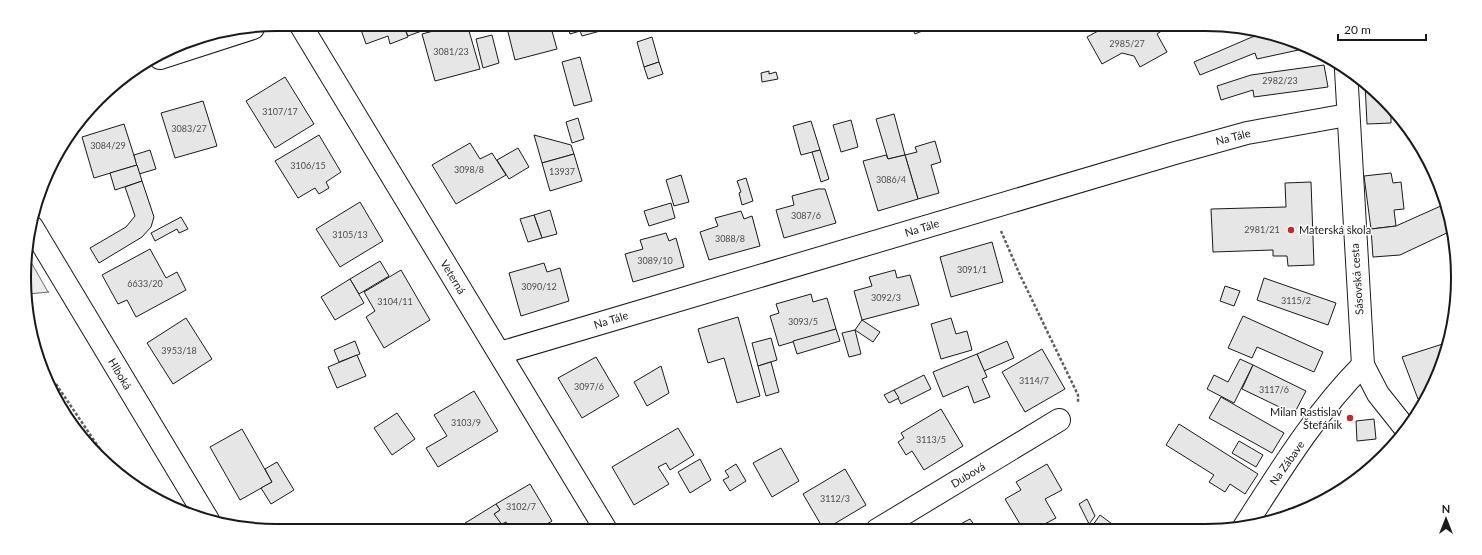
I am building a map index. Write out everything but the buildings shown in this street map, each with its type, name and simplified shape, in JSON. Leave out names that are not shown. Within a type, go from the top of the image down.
[{"type":"street","name":"Veterná","points":[[304,31],[602,524]]},
{"type":"street","points":[[176,53],[227,36]]},
{"type":"street","name":"Sásovská cesta","points":[[1346,76],[1347,114],[1363,365],[1378,394],[1402,425]]},
{"type":"street","name":"Na Tále","points":[[500,353],[990,207],[1247,133],[1347,114]]},
{"type":"street","name":"Hlboká","points":[[35,233],[204,513]]},
{"type":"street","name":"Na Zábave","points":[[1249,520],[1344,383],[1363,365]]},
{"type":"street","name":"Dubová","points":[[887,524],[1059,420]]},
{"type":"path","points":[[990,207],[1020,274],[1078,395],[1078,402],[1073,411],[1059,420]]},
{"type":"path","points":[[56,384],[99,447]]},
{"type":"shaded area","points":[[32,264],[48,292],[32,294]]},
{"type":"place","name":"Materská škola","points":[[1291,230]]},
{"type":"place","name":"Milan Rastislav Štefánik","points":[[1350,418]]}]
